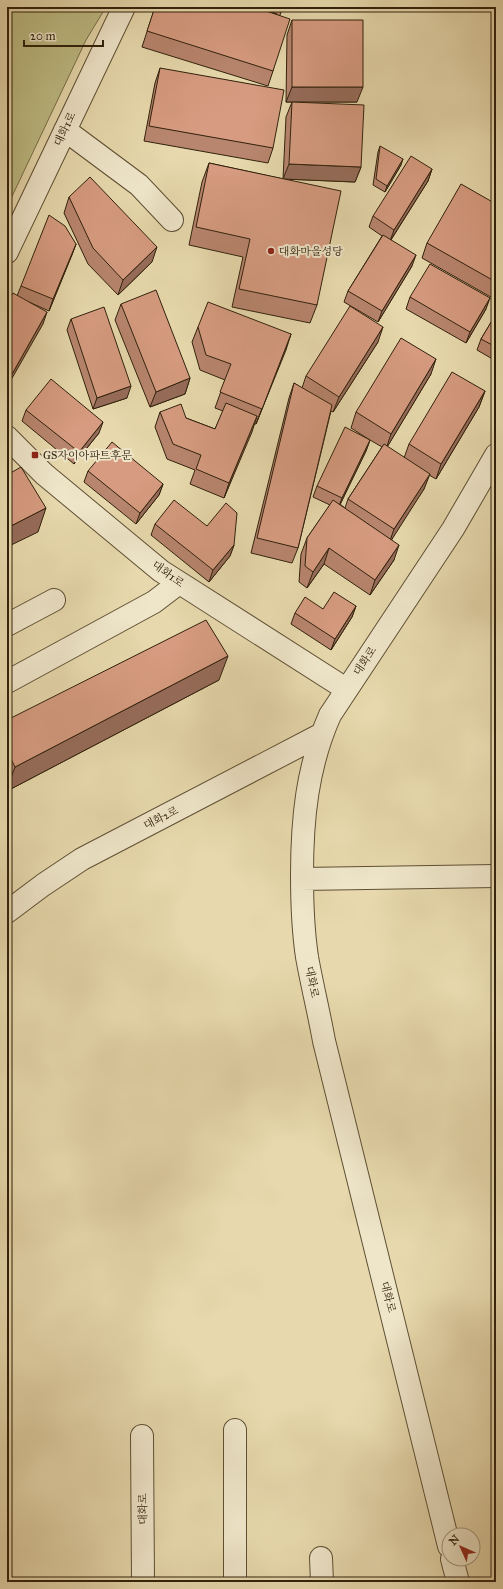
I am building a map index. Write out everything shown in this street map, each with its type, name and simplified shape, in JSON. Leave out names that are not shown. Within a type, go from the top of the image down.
[{"type":"street","name":"대화1로","points":[[7,252],[124,7]]},
{"type":"street","points":[[65,130],[139,185],[172,220]]},
{"type":"street","name":"대화1로","points":[[7,437],[44,474],[161,571],[346,689]]},
{"type":"street","name":"대화로","points":[[444,1527],[324,1041],[307,957],[302,910],[302,838],[305,807],[322,734],[330,715],[453,529],[496,455]]},
{"type":"street","points":[[7,682],[154,602],[179,583]]},
{"type":"street","points":[[7,625],[54,600]]},
{"type":"street","name":"대화2로","points":[[7,912],[63,871],[89,856],[322,734]]},
{"type":"street","points":[[302,879],[496,876]]},
{"type":"street","points":[[235,1430],[235,1582]]},
{"type":"street","name":"대화로","points":[[142,1436],[143,1582]]},
{"type":"street","points":[[322,1558],[322,1582]]},
{"type":"street","points":[[454,1567],[458,1582]]},
{"type":"shaded area","points":[[7,7],[106,7],[86,40],[7,207]]},
{"type":"building","points":[[155,7],[254,7],[290,19],[273,71],[147,31]]},
{"type":"building","points":[[292,20],[363,20],[363,87],[292,87]]},
{"type":"building","points":[[160,68],[284,90],[273,148],[149,126]]},
{"type":"building","points":[[292,102],[364,105],[361,167],[289,164]]},
{"type":"building","points":[[380,146],[403,159],[387,186],[376,179]]},
{"type":"building","points":[[411,156],[432,169],[394,230],[373,216]]},
{"type":"building","name":"대화마을성당","points":[[209,163],[341,191],[317,305],[239,289],[250,239],[196,227]]},
{"type":"building","points":[[90,177],[157,247],[123,280],[93,248],[69,197]]},
{"type":"building","points":[[461,184],[496,204],[496,282],[427,243]]},
{"type":"building","points":[[49,215],[65,226],[76,244],[53,299],[21,286]]},
{"type":"building","points":[[383,235],[416,255],[382,311],[348,291]]},
{"type":"building","points":[[430,264],[490,298],[470,332],[410,297]]},
{"type":"building","points":[[156,290],[190,378],[156,392],[121,304]]},
{"type":"building","points":[[13,293],[47,312],[7,383],[7,304]]},
{"type":"building","points":[[208,302],[291,334],[262,409],[220,392],[231,364],[206,355],[198,327]]},
{"type":"building","points":[[350,306],[383,327],[339,397],[306,376]]},
{"type":"building","points":[[104,307],[131,386],[97,398],[71,319]]},
{"type":"building","points":[[496,314],[496,347],[481,339]]},
{"type":"building","points":[[401,338],[436,359],[391,434],[356,412]]},
{"type":"building","points":[[452,372],[485,391],[441,464],[409,444]]},
{"type":"building","points":[[51,379],[103,422],[79,452],[26,410]]},
{"type":"building","points":[[294,383],[332,405],[298,548],[257,538]]},
{"type":"building","points":[[226,403],[257,416],[229,483],[196,469],[201,455],[173,444],[160,412],[181,404],[186,418],[215,429]]},
{"type":"building","points":[[345,427],[370,440],[342,498],[317,486]]},
{"type":"building","points":[[112,442],[163,484],[140,513],[88,471]]},
{"type":"building","points":[[384,444],[430,474],[394,529],[348,499]]},
{"type":"building","points":[[21,467],[46,508],[7,528],[7,475]]},
{"type":"building","points":[[174,500],[207,526],[226,503],[237,513],[234,545],[213,570],[155,524]]},
{"type":"building","points":[[333,500],[399,545],[375,580],[329,548],[313,572],[305,566],[307,538]]},
{"type":"building","points":[[334,592],[356,606],[335,639],[295,613],[305,597],[323,609]]},
{"type":"building","points":[[206,620],[228,656],[15,767],[7,751],[7,720]]},
{"type":"place","name":"대화마을성당","points":[[271,251]]},
{"type":"place","name":"GS자이아파트후문","points":[[35,455]]}]
